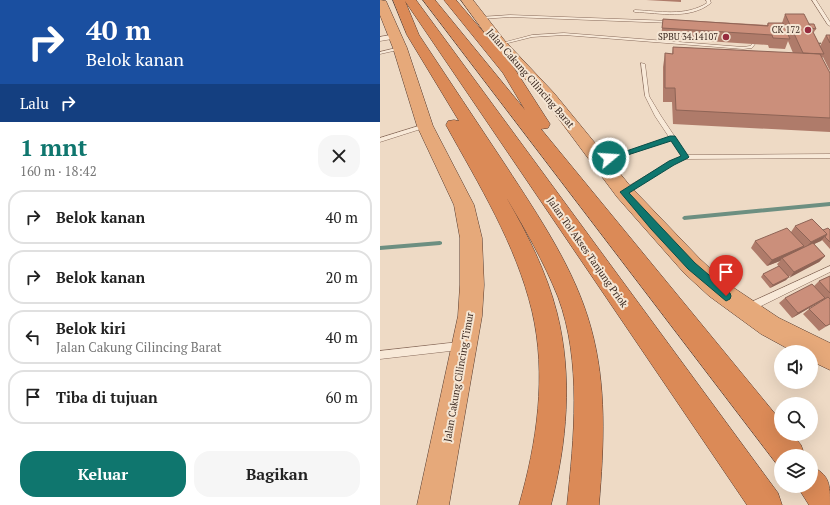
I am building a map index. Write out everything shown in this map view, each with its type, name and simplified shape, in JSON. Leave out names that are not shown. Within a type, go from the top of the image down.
[{"type":"highway","points":[[384,0],[390,5],[504,214],[535,281],[545,313],[550,351],[552,398],[548,442],[535,505]]},
{"type":"highway","points":[[399,0],[413,35],[548,249],[570,298],[580,336],[588,400],[589,440],[583,505]]},
{"type":"highway","name":"Jalan Tol Akses Tanjung Priok","points":[[410,0],[766,505]]},
{"type":"highway","points":[[429,0],[785,449]]},
{"type":"highway","points":[[450,0],[509,71],[597,212]]},
{"type":"highway","name":"Jalan Cakung Cilincing Barat","points":[[467,0],[488,18],[500,44],[549,96],[605,160],[629,189],[654,227],[692,266],[744,310],[770,326],[830,357]]},
{"type":"highway","name":"Jalan Cakung Cilincing Timur","points":[[380,1],[392,41],[425,126],[456,186],[468,220],[471,238],[472,285],[465,346],[433,505]]},
{"type":"highway","points":[[709,352],[793,449]]},
{"type":"highway","points":[[818,478],[830,492]]},
{"type":"highway","points":[[818,491],[829,505]]},
{"type":"lane","points":[[635,11],[688,12],[701,10],[708,3],[708,0]]},
{"type":"lane","points":[[814,0],[830,25]]},
{"type":"lane","points":[[488,18],[510,16],[676,22]]},
{"type":"lane","points":[[500,44],[532,36],[572,34],[743,48],[750,47],[753,44]]},
{"type":"lane","points":[[380,59],[382,52],[392,41]]},
{"type":"lane","points":[[643,64],[647,96],[685,157]]},
{"type":"lane","points":[[380,140],[425,126]]},
{"type":"lane","points":[[605,160],[672,138]]},
{"type":"lane","points":[[629,189],[671,163],[685,157],[830,156]]},
{"type":"lane","points":[[744,310],[830,269]]},
{"type":"lane","points":[[380,355],[465,346]]},
{"type":"path","points":[[814,48],[814,45],[817,43],[830,42]]},
{"type":"building","points":[[785,14],[804,14],[824,54],[803,53]]},
{"type":"building","points":[[663,19],[768,26],[768,23],[783,23],[790,39],[773,38],[772,35],[662,28]]},
{"type":"building","points":[[809,24],[814,24],[816,29],[811,28]]},
{"type":"building","points":[[826,35],[830,35],[830,43]]},
{"type":"building","points":[[673,47],[820,54],[830,73],[830,118],[676,110],[675,88],[665,88],[665,53],[673,54]]},
{"type":"building","points":[[812,219],[827,234],[811,242],[795,226]]},
{"type":"building","points":[[787,228],[804,246],[772,260],[755,241]]},
{"type":"building","points":[[828,228],[830,230],[830,242],[825,237],[827,234],[823,230]]},
{"type":"building","points":[[813,243],[825,256],[794,272],[782,258]]},
{"type":"building","points":[[779,266],[789,277],[773,285],[763,274]]},
{"type":"building","points":[[830,276],[830,293],[819,281]]},
{"type":"building","points":[[812,284],[825,298],[798,313],[785,298]]},
{"type":"building","points":[[828,297],[830,299],[830,324],[826,326],[809,309]]},
{"type":"waterway","points":[[684,218],[830,204]]},
{"type":"waterway","points":[[380,248],[440,243]]},
{"type":"place","name":"CK 172","points":[[808,30]]},
{"type":"place","name":"SPBU 34.14107","points":[[726,37]]},
{"type":"route","points":[[609,158],[672,138],[685,157],[671,163],[624,192],[654,227],[692,266],[726,296]]}]
